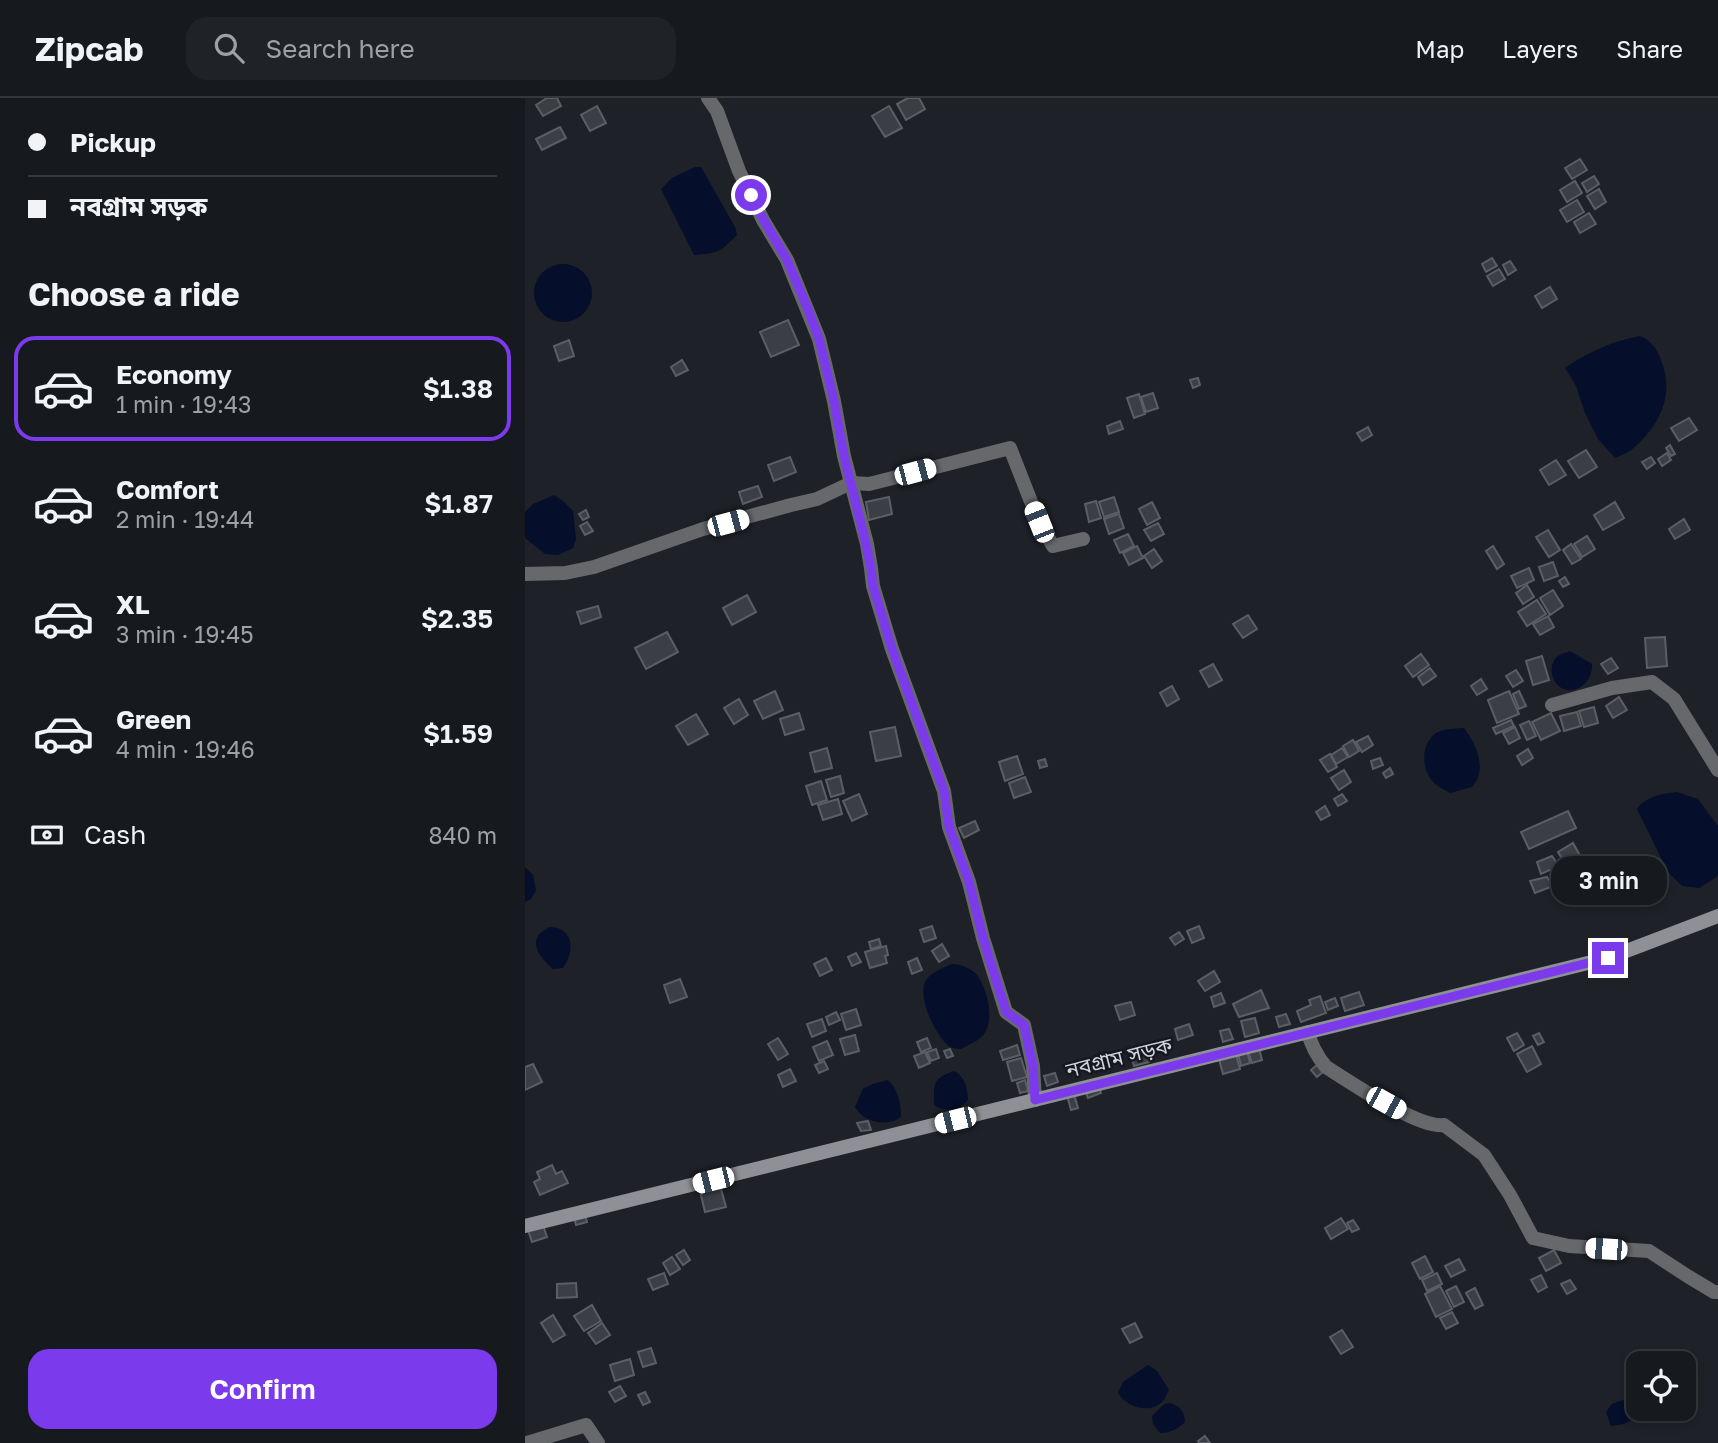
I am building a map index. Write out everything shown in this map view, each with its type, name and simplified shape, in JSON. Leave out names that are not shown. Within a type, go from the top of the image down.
[{"type":"main road","name":"নবগ্রাম সড়ক","points":[[525,1226],[1608,958],[1718,916]]},
{"type":"street","points":[[708,98],[717,111],[739,171],[787,260],[819,339],[864,533],[876,598],[944,791],[949,827],[969,882],[1006,1012],[1024,1025],[1033,1066],[1035,1100]]},
{"type":"street","points":[[525,574],[565,573],[594,567],[703,529],[817,499],[851,483],[869,484],[1010,448],[1039,522],[1053,546],[1083,538]]},
{"type":"street","points":[[1552,705],[1612,688],[1652,682],[1674,699],[1718,770]]},
{"type":"street","points":[[1308,1032],[1311,1045],[1326,1067],[1403,1113],[1436,1126],[1444,1125],[1484,1155],[1533,1238],[1569,1246],[1649,1251],[1689,1278],[1718,1292]]},
{"type":"street","points":[[527,1443],[586,1425],[598,1443]]},
{"type":"water","points":[[695,167],[701,167],[737,235],[718,251],[694,255],[661,189],[672,178]]},
{"type":"water","points":[[557,264],[569,264],[584,272],[592,287],[592,299],[584,314],[569,322],[557,322],[542,314],[534,299],[534,287],[542,272]]},
{"type":"water","points":[[1640,336],[1658,352],[1665,371],[1664,403],[1656,422],[1642,440],[1630,451],[1615,458],[1598,439],[1576,386],[1565,368],[1601,348]]},
{"type":"water","points":[[554,495],[573,511],[576,539],[573,548],[558,555],[545,554],[525,538],[525,512],[533,504]]},
{"type":"water","points":[[1570,651],[1592,664],[1586,683],[1573,690],[1559,686],[1552,673],[1556,657]]},
{"type":"water","points":[[1464,728],[1477,751],[1480,771],[1472,787],[1450,793],[1430,779],[1425,765],[1425,751],[1436,733],[1446,729]]},
{"type":"water","points":[[1677,792],[1698,799],[1718,826],[1718,876],[1699,888],[1682,886],[1668,872],[1637,809],[1650,798]]},
{"type":"water","points":[[525,867],[533,875],[536,890],[531,899],[525,902]]},
{"type":"water","points":[[550,927],[564,931],[570,942],[569,955],[563,968],[553,969],[537,947],[538,936]]},
{"type":"water","points":[[952,964],[965,967],[977,975],[984,988],[989,1013],[984,1034],[961,1049],[950,1047],[939,1035],[926,1007],[923,989],[930,976]]},
{"type":"water","points":[[954,1071],[963,1079],[968,1100],[953,1109],[943,1109],[934,1105],[936,1083],[938,1079]]},
{"type":"water","points":[[888,1080],[898,1097],[901,1117],[889,1122],[876,1122],[864,1117],[855,1107],[863,1089]]},
{"type":"water","points":[[1148,1365],[1157,1371],[1169,1390],[1158,1405],[1139,1408],[1118,1393],[1123,1382]]},
{"type":"water","points":[[1626,1401],[1626,1421],[1630,1421],[1611,1426],[1606,1412],[1612,1404]]},
{"type":"water","points":[[1170,1403],[1181,1410],[1185,1422],[1174,1430],[1160,1433],[1153,1424],[1152,1416],[1164,1404]]},
{"type":"building","points":[[547,98],[557,98],[561,106],[543,116],[536,105]]},
{"type":"building","points":[[908,98],[919,98],[925,109],[906,120],[897,104]]},
{"type":"building","points":[[597,106],[606,123],[590,131],[581,115]]},
{"type":"building","points":[[889,106],[902,128],[885,137],[872,116]]},
{"type":"building","points":[[560,127],[566,138],[542,150],[536,139]]},
{"type":"building","points":[[1580,159],[1587,170],[1572,179],[1565,168]]},
{"type":"building","points":[[1594,176],[1599,184],[1587,192],[1582,183]]},
{"type":"building","points":[[1575,181],[1582,193],[1567,202],[1560,190]]},
{"type":"building","points":[[1599,189],[1606,202],[1595,209],[1587,196]]},
{"type":"building","points":[[1577,200],[1584,212],[1567,222],[1560,210]]},
{"type":"building","points":[[1589,213],[1596,224],[1580,233],[1574,222]]},
{"type":"building","points":[[1492,258],[1497,266],[1486,272],[1482,264]]},
{"type":"building","points":[[1510,261],[1516,270],[1508,275],[1503,265]]},
{"type":"building","points":[[1499,269],[1505,279],[1493,286],[1487,276]]},
{"type":"building","points":[[1550,287],[1557,299],[1542,308],[1535,296]]},
{"type":"building","points":[[788,320],[799,345],[771,357],[760,332]]},
{"type":"building","points":[[569,340],[574,356],[559,361],[554,346]]},
{"type":"building","points":[[682,360],[688,370],[676,376],[671,367]]},
{"type":"building","points":[[1198,378],[1200,385],[1193,388],[1190,380]]},
{"type":"building","points":[[1153,393],[1158,408],[1146,412],[1141,397]]},
{"type":"building","points":[[1139,394],[1145,414],[1134,418],[1127,398]]},
{"type":"building","points":[[1689,418],[1697,430],[1679,441],[1671,428]]},
{"type":"building","points":[[1120,421],[1123,429],[1109,434],[1107,426]]},
{"type":"building","points":[[1368,427],[1372,435],[1362,441],[1357,433]]},
{"type":"building","points":[[1670,445],[1675,454],[1671,456],[1666,448]]},
{"type":"building","points":[[1586,450],[1597,467],[1579,478],[1568,461]]},
{"type":"building","points":[[1667,453],[1671,460],[1662,466],[1658,459]]},
{"type":"building","points":[[790,457],[796,472],[774,481],[768,465]]},
{"type":"building","points":[[1651,457],[1655,463],[1647,469],[1642,462]]},
{"type":"building","points":[[1556,460],[1566,475],[1549,485],[1540,470]]},
{"type":"building","points":[[758,486],[762,497],[743,504],[739,492]]},
{"type":"building","points":[[889,497],[892,514],[869,520],[866,502]]},
{"type":"building","points":[[1114,497],[1119,512],[1104,517],[1099,502]]},
{"type":"building","points":[[1096,501],[1101,518],[1089,522],[1085,504]]},
{"type":"building","points":[[1152,502],[1160,518],[1147,525],[1139,509]]},
{"type":"building","points":[[1615,502],[1624,518],[1603,530],[1594,515]]},
{"type":"building","points":[[586,510],[589,517],[583,520],[579,514]]},
{"type":"building","points":[[1119,514],[1124,528],[1109,534],[1104,519]]},
{"type":"building","points":[[1684,519],[1690,530],[1675,539],[1669,529]]},
{"type":"building","points":[[587,522],[593,531],[585,535],[580,526]]},
{"type":"building","points":[[1158,523],[1164,534],[1151,541],[1144,530]]},
{"type":"building","points":[[1548,530],[1560,550],[1549,557],[1536,537]]},
{"type":"building","points":[[1128,534],[1134,546],[1120,553],[1114,540]]},
{"type":"building","points":[[1587,536],[1595,549],[1582,557],[1574,544]]},
{"type":"building","points":[[1571,544],[1581,559],[1572,564],[1563,550]]},
{"type":"building","points":[[1137,546],[1143,558],[1129,565],[1123,553]]},
{"type":"building","points":[[1493,546],[1504,564],[1497,569],[1486,551]]},
{"type":"building","points":[[1154,549],[1162,561],[1152,568],[1144,556]]},
{"type":"building","points":[[1553,562],[1558,576],[1544,581],[1539,567]]},
{"type":"building","points":[[1529,568],[1534,580],[1517,588],[1511,576]]},
{"type":"building","points":[[1565,577],[1569,584],[1563,587],[1559,581]]},
{"type":"building","points":[[1527,585],[1534,597],[1523,604],[1516,593]]},
{"type":"building","points":[[1553,590],[1563,606],[1550,615],[1540,598]]},
{"type":"building","points":[[747,595],[756,612],[732,625],[723,608]]},
{"type":"building","points":[[1537,600],[1546,614],[1527,626],[1518,612]]},
{"type":"building","points":[[598,606],[601,617],[581,624],[577,612]]},
{"type":"building","points":[[1248,615],[1257,629],[1243,638],[1233,624]]},
{"type":"building","points":[[1548,616],[1554,627],[1540,635],[1533,624]]},
{"type":"building","points":[[667,632],[678,652],[646,669],[635,648]]},
{"type":"building","points":[[1665,637],[1667,666],[1647,668],[1645,638]]},
{"type":"building","points":[[1421,654],[1429,665],[1413,677],[1405,666]]},
{"type":"building","points":[[1542,656],[1549,680],[1533,685],[1526,661]]},
{"type":"building","points":[[1611,658],[1618,668],[1608,674],[1601,664]]},
{"type":"building","points":[[1213,664],[1222,680],[1209,687],[1200,671]]},
{"type":"building","points":[[1430,668],[1436,676],[1423,685],[1418,677]]},
{"type":"building","points":[[1516,670],[1523,681],[1513,687],[1506,676]]},
{"type":"building","points":[[1481,679],[1487,689],[1477,695],[1471,686]]},
{"type":"building","points":[[1172,686],[1179,699],[1167,706],[1160,693]]},
{"type":"building","points":[[775,691],[783,710],[763,719],[754,701]]},
{"type":"building","points":[[1509,691],[1519,714],[1497,723],[1488,700]]},
{"type":"building","points":[[1519,691],[1526,706],[1519,709],[1513,694]]},
{"type":"building","points":[[1619,697],[1627,710],[1613,718],[1606,706]]},
{"type":"building","points":[[739,699],[748,715],[734,724],[724,708]]},
{"type":"building","points":[[1594,707],[1598,723],[1584,727],[1579,711]]},
{"type":"building","points":[[1577,712],[1581,726],[1564,731],[1560,716]]},
{"type":"building","points":[[799,713],[804,729],[785,735],[780,719]]},
{"type":"building","points":[[1551,713],[1560,731],[1541,740],[1532,722]]},
{"type":"building","points":[[696,714],[708,734],[688,745],[676,726]]},
{"type":"building","points":[[1511,720],[1514,726],[1496,734],[1493,728]]},
{"type":"building","points":[[1529,721],[1536,736],[1527,740],[1520,725]]},
{"type":"building","points":[[895,727],[901,756],[876,761],[870,732]]},
{"type":"building","points":[[1515,727],[1520,738],[1509,744],[1503,733]]},
{"type":"building","points":[[1368,736],[1373,745],[1362,752],[1356,742]]},
{"type":"building","points":[[1353,740],[1359,751],[1349,757],[1343,746]]},
{"type":"building","points":[[827,748],[832,768],[815,772],[810,753]]},
{"type":"building","points":[[1342,748],[1348,757],[1336,764],[1331,755]]},
{"type":"building","points":[[1528,749],[1533,758],[1522,765],[1517,756]]},
{"type":"building","points":[[1330,754],[1337,767],[1328,772],[1320,760]]},
{"type":"building","points":[[1017,756],[1023,774],[1005,781],[999,762]]},
{"type":"building","points":[[1380,758],[1383,765],[1373,769],[1371,761]]},
{"type":"building","points":[[1045,759],[1047,766],[1040,768],[1038,761]]},
{"type":"building","points":[[1390,768],[1393,774],[1386,778],[1383,773]]},
{"type":"building","points":[[1344,770],[1351,782],[1339,790],[1331,778]]},
{"type":"building","points":[[840,776],[844,793],[831,797],[826,780]]},
{"type":"building","points":[[1025,777],[1031,792],[1014,798],[1009,783]]},
{"type":"building","points":[[821,781],[827,800],[812,805],[806,786]]},
{"type":"building","points":[[859,794],[867,814],[852,821],[843,801]]},
{"type":"building","points":[[1342,794],[1347,801],[1338,806],[1334,799]]},
{"type":"building","points":[[838,799],[842,814],[823,820],[818,805]]},
{"type":"building","points":[[1325,806],[1330,815],[1321,820],[1316,812]]},
{"type":"building","points":[[1568,811],[1576,828],[1529,849],[1521,832]]},
{"type":"building","points":[[975,821],[979,830],[964,838],[959,828]]},
{"type":"building","points":[[1573,843],[1582,859],[1567,867],[1558,852]]},
{"type":"building","points":[[1552,856],[1559,866],[1541,874],[1537,862]]},
{"type":"building","points":[[1547,877],[1553,886],[1535,893],[1530,881]]},
{"type":"building","points":[[932,926],[936,938],[924,942],[920,930]]},
{"type":"building","points":[[1199,926],[1204,938],[1192,943],[1187,931]]},
{"type":"building","points":[[1179,932],[1184,939],[1175,945],[1170,938]]},
{"type":"building","points":[[879,939],[881,946],[871,949],[869,942]]},
{"type":"building","points":[[942,944],[949,956],[939,962],[932,951]]},
{"type":"building","points":[[886,946],[887,963],[870,968],[865,952]]},
{"type":"building","points":[[856,953],[861,962],[852,966],[848,957]]},
{"type":"building","points":[[826,958],[832,970],[820,976],[814,964]]},
{"type":"building","points":[[917,958],[922,970],[912,974],[908,962]]},
{"type":"building","points":[[1214,971],[1220,982],[1205,991],[1198,981]]},
{"type":"building","points":[[680,979],[687,997],[670,1003],[664,985]]},
{"type":"building","points":[[1261,990],[1269,1008],[1239,1017],[1233,1004]]},
{"type":"building","points":[[1359,992],[1364,1005],[1345,1011],[1341,998]]},
{"type":"building","points":[[1221,993],[1225,1003],[1214,1007],[1211,997]]},
{"type":"building","points":[[1320,996],[1326,1013],[1301,1022],[1297,1011],[1311,1005],[1309,1000]]},
{"type":"building","points":[[1335,998],[1338,1006],[1328,1010],[1325,1002]]},
{"type":"building","points":[[1131,1002],[1135,1015],[1120,1020],[1115,1006]]},
{"type":"building","points":[[856,1009],[861,1025],[846,1030],[841,1014]]},
{"type":"building","points":[[836,1012],[840,1020],[829,1025],[826,1017]]},
{"type":"building","points":[[1286,1014],[1290,1024],[1279,1027],[1276,1017]]},
{"type":"building","points":[[1255,1018],[1259,1033],[1245,1037],[1241,1021]]},
{"type":"building","points":[[822,1019],[826,1031],[812,1037],[807,1024]]},
{"type":"building","points":[[1189,1024],[1193,1035],[1178,1040],[1175,1029]]},
{"type":"building","points":[[1229,1029],[1233,1039],[1223,1042],[1220,1031]]},
{"type":"building","points":[[1517,1033],[1524,1045],[1514,1051],[1507,1038]]},
{"type":"building","points":[[1539,1033],[1544,1042],[1538,1045],[1533,1036]]},
{"type":"building","points":[[855,1035],[859,1051],[845,1055],[840,1039]]},
{"type":"building","points":[[778,1038],[788,1054],[778,1060],[768,1044]]},
{"type":"building","points":[[927,1038],[931,1048],[921,1052],[917,1042]]},
{"type":"building","points":[[827,1041],[833,1055],[819,1061],[813,1047]]},
{"type":"building","points":[[1017,1045],[1020,1055],[1003,1060],[1000,1051]]},
{"type":"building","points":[[1532,1046],[1541,1064],[1527,1072],[1517,1054]]},
{"type":"building","points":[[1145,1048],[1149,1062],[1134,1066],[1130,1052]]},
{"type":"building","points":[[1259,1048],[1262,1060],[1252,1063],[1248,1051]]},
{"type":"building","points":[[936,1049],[939,1058],[931,1061],[927,1052]]},
{"type":"building","points":[[950,1049],[953,1056],[947,1058],[944,1051]]},
{"type":"building","points":[[1235,1051],[1240,1069],[1223,1074],[1218,1056]]},
{"type":"building","points":[[1247,1051],[1250,1063],[1241,1066],[1238,1053]]},
{"type":"building","points":[[925,1052],[930,1063],[919,1068],[914,1056]]},
{"type":"building","points":[[1021,1058],[1027,1077],[1012,1081],[1007,1062]]},
{"type":"building","points":[[824,1061],[828,1069],[819,1073],[815,1065]]},
{"type":"building","points":[[533,1064],[542,1082],[525,1090],[525,1067]]},
{"type":"building","points":[[1317,1065],[1323,1072],[1317,1077],[1311,1070]]},
{"type":"building","points":[[790,1069],[796,1081],[783,1087],[778,1075]]},
{"type":"building","points":[[1055,1073],[1058,1082],[1047,1086],[1044,1076]]},
{"type":"building","points":[[1025,1080],[1028,1091],[1020,1093],[1017,1083]]},
{"type":"building","points":[[1098,1085],[1101,1093],[1088,1098],[1085,1090]]},
{"type":"building","points":[[1074,1094],[1078,1108],[1071,1110],[1067,1095]]},
{"type":"building","points":[[868,1121],[871,1130],[861,1131],[857,1123]]},
{"type":"building","points":[[552,1165],[556,1174],[562,1171],[568,1183],[540,1195],[534,1182],[540,1179],[537,1172]]},
{"type":"building","points":[[719,1182],[726,1207],[705,1212],[699,1187]]},
{"type":"building","points":[[585,1215],[587,1222],[576,1225],[574,1218]]},
{"type":"building","points":[[1341,1218],[1348,1229],[1331,1239],[1325,1228]]},
{"type":"building","points":[[1353,1220],[1359,1229],[1352,1232],[1347,1223]]},
{"type":"building","points":[[543,1225],[547,1237],[532,1242],[528,1230]]},
{"type":"building","points":[[684,1250],[690,1260],[683,1265],[676,1255]]},
{"type":"building","points":[[1554,1250],[1561,1263],[1546,1271],[1539,1258]]},
{"type":"building","points":[[1425,1256],[1433,1272],[1420,1279],[1412,1263]]},
{"type":"building","points":[[672,1257],[680,1269],[670,1275],[663,1263]]},
{"type":"building","points":[[1459,1259],[1465,1270],[1451,1277],[1445,1266]]},
{"type":"building","points":[[664,1273],[668,1284],[653,1290],[648,1279]]},
{"type":"building","points":[[1437,1273],[1442,1284],[1427,1291],[1422,1280]]},
{"type":"building","points":[[1541,1275],[1547,1287],[1538,1292],[1531,1280]]},
{"type":"building","points":[[1570,1280],[1576,1289],[1567,1294],[1561,1284]]},
{"type":"building","points":[[576,1283],[577,1297],[557,1298],[557,1284]]},
{"type":"building","points":[[1440,1286],[1452,1309],[1436,1317],[1425,1294]]},
{"type":"building","points":[[1456,1286],[1464,1302],[1454,1307],[1446,1291]]},
{"type":"building","points":[[1475,1288],[1483,1305],[1475,1309],[1466,1293]]},
{"type":"building","points":[[592,1305],[601,1321],[584,1331],[574,1316]]},
{"type":"building","points":[[1452,1312],[1458,1323],[1446,1329],[1440,1318]]},
{"type":"building","points":[[553,1315],[565,1335],[553,1342],[541,1323]]},
{"type":"building","points":[[602,1323],[610,1335],[596,1344],[588,1333]]},
{"type":"building","points":[[1135,1323],[1142,1337],[1130,1343],[1122,1329]]},
{"type":"building","points":[[1342,1330],[1353,1347],[1341,1354],[1330,1337]]},
{"type":"building","points":[[651,1348],[656,1363],[643,1367],[638,1352]]},
{"type":"building","points":[[630,1359],[634,1375],[615,1381],[610,1365]]},
{"type":"building","points":[[620,1386],[626,1396],[615,1402],[609,1392]]},
{"type":"building","points":[[645,1392],[650,1402],[643,1405],[638,1395]]},
{"type":"building","points":[[1205,1436],[1210,1443],[1199,1443],[1198,1441]]},
{"type":"route","points":[[751,195],[787,260],[819,339],[866,544],[873,586],[892,649],[944,791],[949,827],[969,882],[1006,1012],[1024,1025],[1033,1066],[1035,1100],[1608,958]]}]
